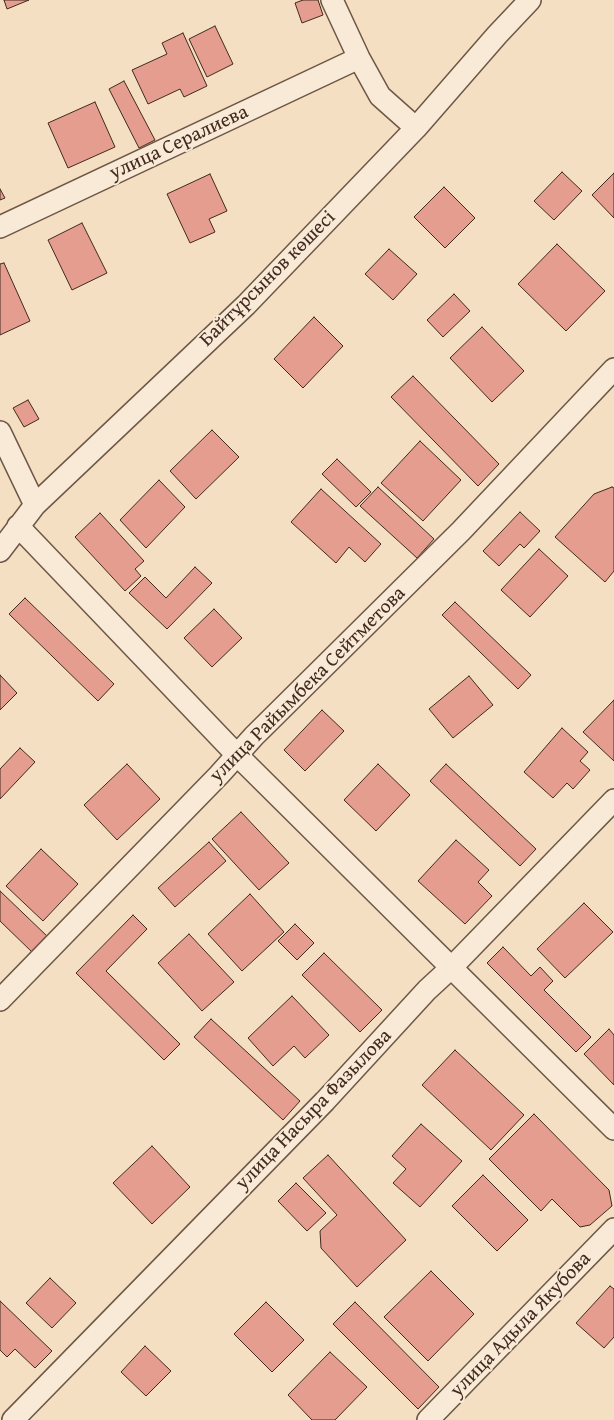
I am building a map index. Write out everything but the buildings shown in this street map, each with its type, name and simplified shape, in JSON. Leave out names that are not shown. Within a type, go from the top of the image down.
[{"type":"street","points":[[332,0],[359,58],[380,96],[416,128]]},
{"type":"street","name":"Байтұрсынов көшесі","points":[[0,551],[35,505],[246,305],[416,128],[530,0]]},
{"type":"street","name":"улица Сералиева","points":[[0,227],[359,58]]},
{"type":"street","name":"улица Райымбека Сейтметова","points":[[0,1000],[237,755],[461,531],[614,368]]},
{"type":"street","points":[[0,432],[35,505]]},
{"type":"street","points":[[18,526],[237,755],[614,1129]]},
{"type":"street","name":"улица Насыра Фазылова","points":[[13,1420],[326,1101],[427,990],[452,967],[614,800]]},
{"type":"street","name":"улица Адыла Якубова","points":[[428,1420],[614,1229]]}]
